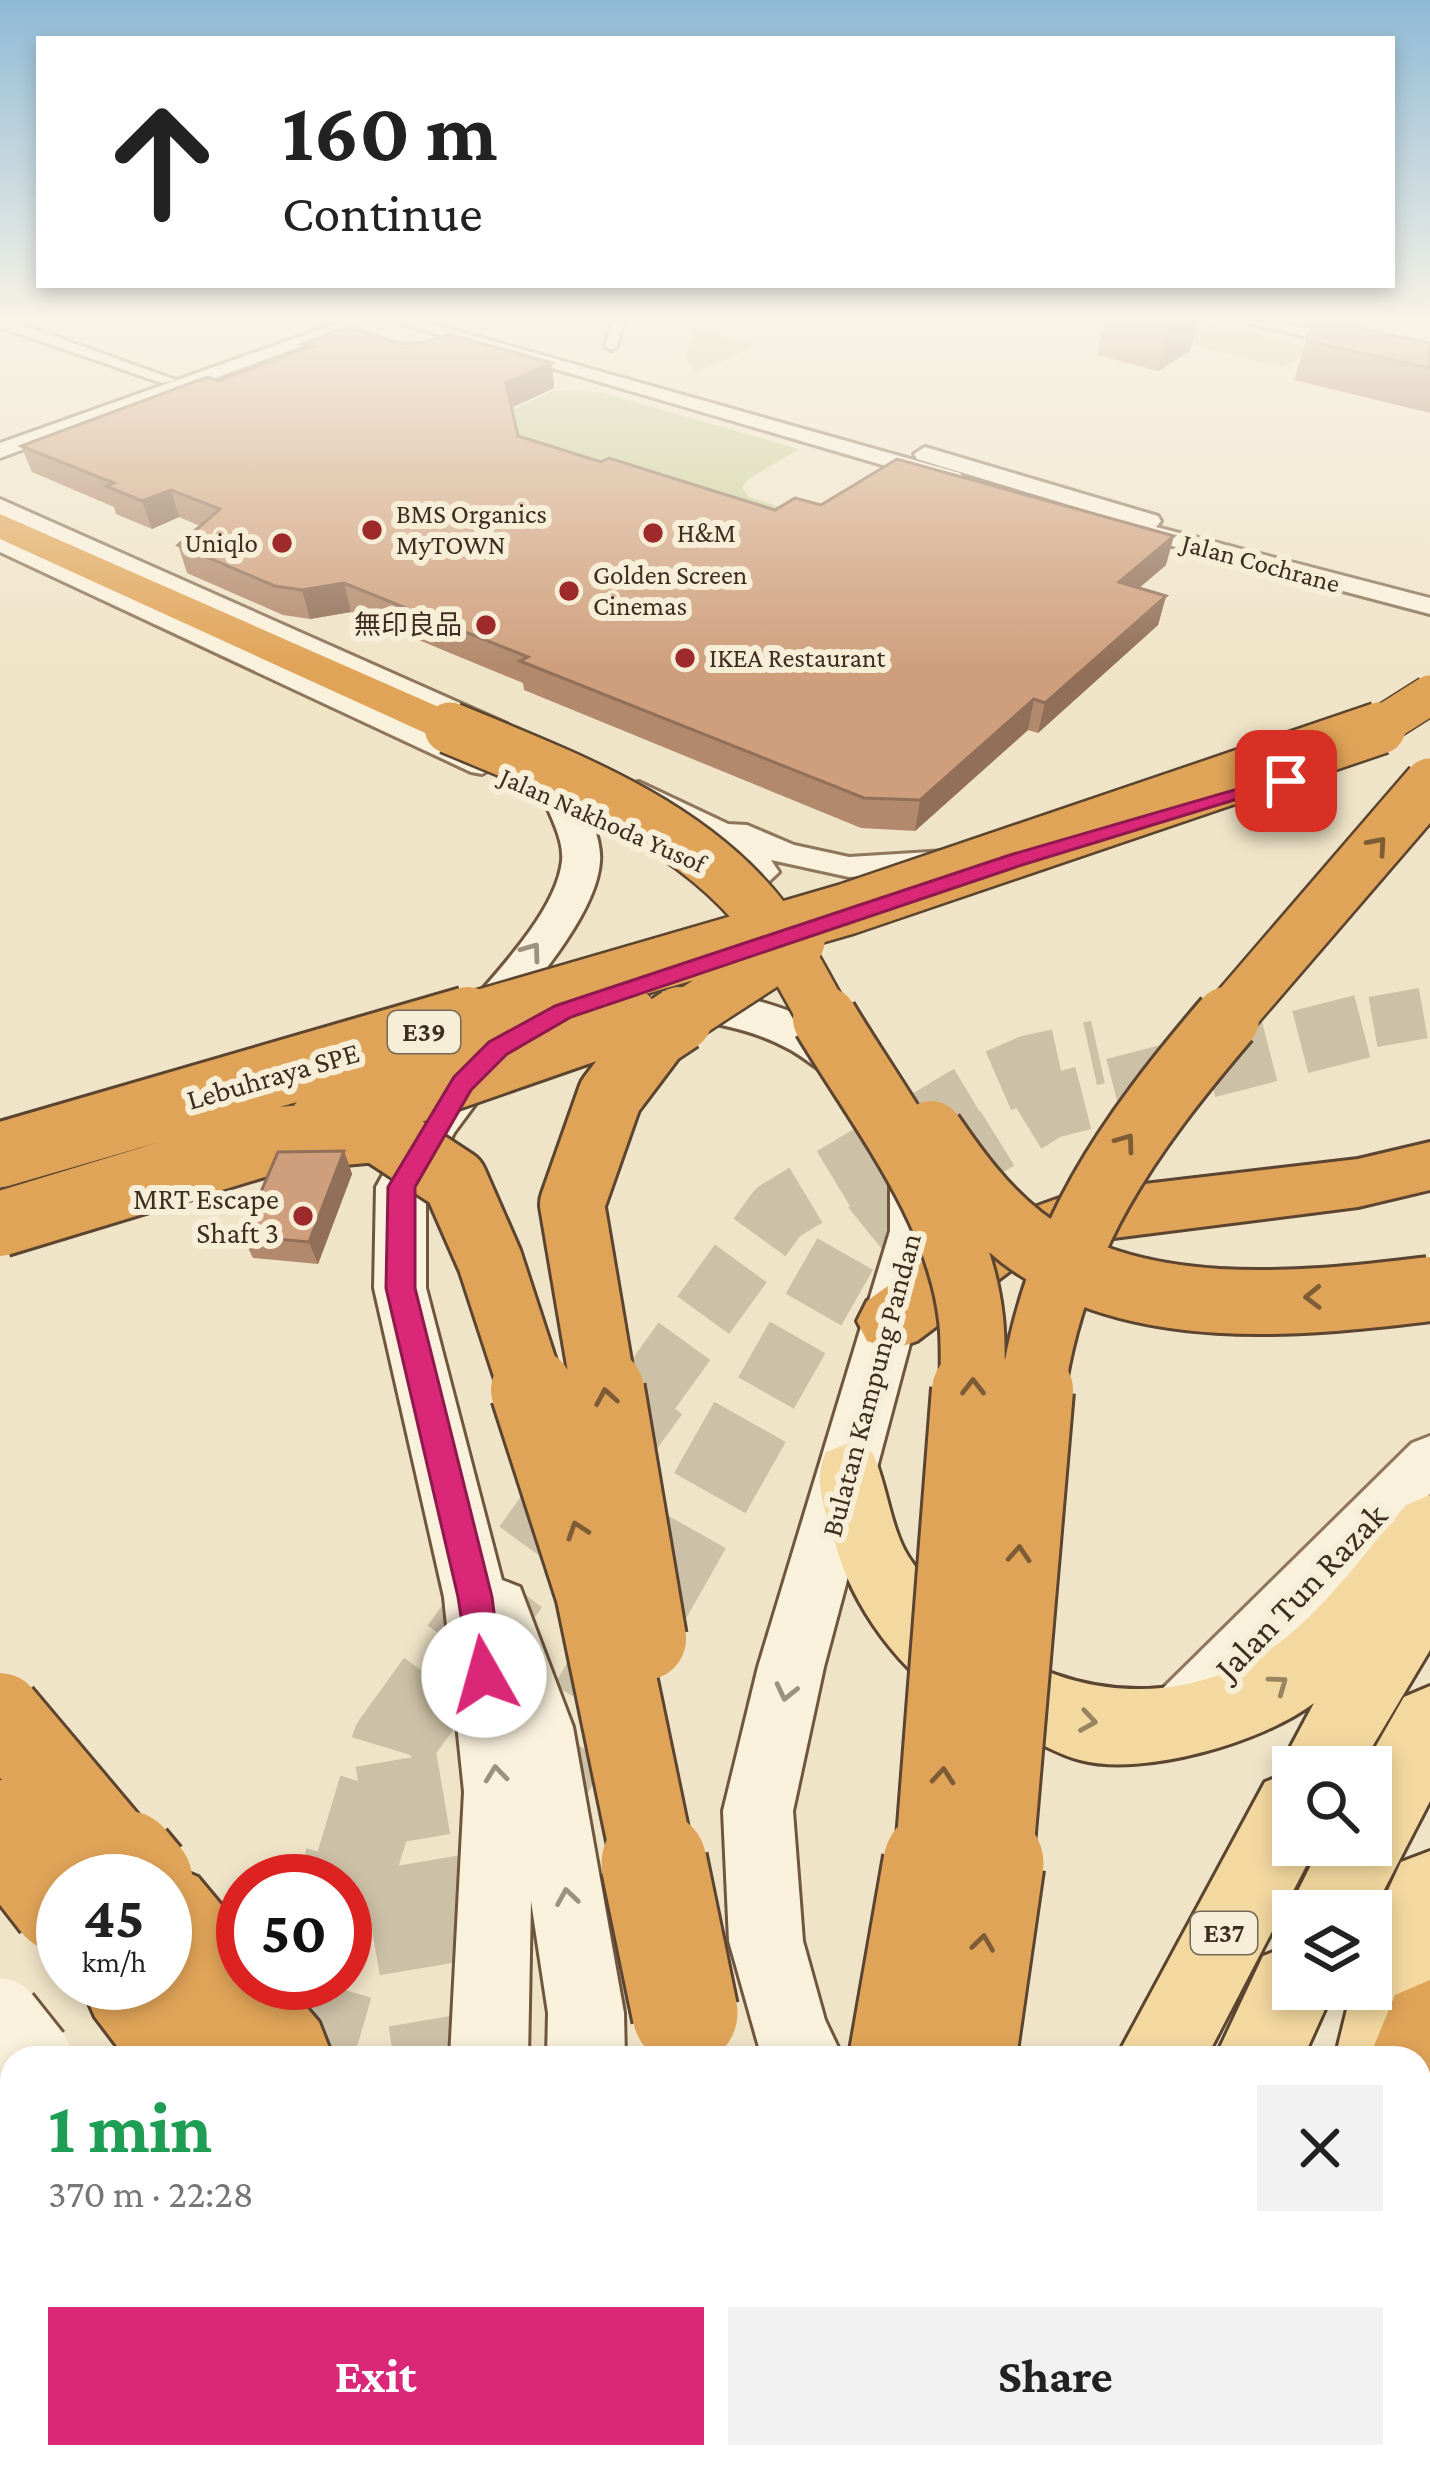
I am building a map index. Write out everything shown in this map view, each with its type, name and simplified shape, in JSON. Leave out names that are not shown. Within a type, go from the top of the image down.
[{"type":"highway","points":[[0,525],[477,741],[598,790],[653,820],[715,866],[863,1028],[962,1181],[1009,1228],[1060,1262],[1116,1281],[1186,1296],[1383,1296],[1430,1289]]},
{"type":"highway","name":"Lebuhraya SPE","points":[[0,1155],[1342,745],[1384,726],[1430,695]]},
{"type":"highway","name":"Lebuhraya SPE","points":[[0,1177],[1362,758],[1407,737],[1430,718]]},
{"type":"highway","points":[[965,2046],[984,1942],[1001,1782],[1024,1467],[1052,1297],[1113,1160],[1140,1122],[1430,784]]},
{"type":"highway","points":[[563,1011],[863,894],[1043,857]]},
{"type":"highway","points":[[0,1225],[417,1090],[1043,857]]},
{"type":"highway","points":[[683,2035],[665,1783],[634,1563],[572,1204],[610,1096],[656,1035],[863,894]]},
{"type":"highway","points":[[762,915],[929,1192],[956,1256],[971,1317],[973,1398],[935,1874],[904,2046]]},
{"type":"highway","points":[[0,1225],[280,1139],[377,1130],[455,1180],[490,1261],[598,1592],[683,2035]]},
{"type":"highway","points":[[892,1321],[986,1252],[1076,1217],[1358,1183],[1430,1166]]},
{"type":"highway","points":[[0,1714],[117,1854]]},
{"type":"highway","points":[[0,1821],[36,1866]]},
{"type":"highway","points":[[192,1944],[273,2046]]},
{"type":"highway","points":[[150,2010],[179,2046]]},
{"type":"main road","points":[[461,1044],[569,899],[581,867],[580,844],[562,799]]},
{"type":"main road","name":"Bulatan Kampung Pandan","points":[[489,2046],[499,1792],[475,1597],[400,1288],[401,1187],[462,1084],[498,1048],[563,1011],[625,1001],[679,1000],[759,1018],[836,1054],[888,1105],[914,1165],[915,1231],[791,1667],[758,1811],[766,1941],[797,2046]]},
{"type":"main road","points":[[0,1186],[563,1011]]},
{"type":"main road","points":[[433,1421],[539,1727],[586,2036]]},
{"type":"main road","points":[[849,1473],[876,1569],[921,1629],[986,1683],[1083,1724],[1170,1724],[1263,1696],[1325,1649],[1430,1527]]},
{"type":"main road","points":[[1330,1746],[1392,1642],[1430,1591]]},
{"type":"main road","points":[[1392,1794],[1430,1723]]},
{"type":"main road","name":"E37","points":[[1165,2046],[1272,1849]]},
{"type":"main road","points":[[0,1851],[36,1891]]},
{"type":"main road","points":[[1381,2046],[1405,1945],[1430,1891]]},
{"type":"main road","points":[[144,2010],[177,2046]]},
{"type":"main road","points":[[1264,2046],[1281,2010]]},
{"type":"main road","points":[[0,2019],[22,2046]]},
{"type":"street","points":[[0,451],[41,436]]},
{"type":"street","name":"Jalan Cochrane","points":[[807,436],[1430,606]]},
{"type":"street","name":"Jalan Cochrane","points":[[870,436],[1121,513],[1430,592]]},
{"type":"street","name":"Jalan Nakhoda Yusof","points":[[0,506],[477,741],[562,799],[730,878],[749,880],[762,872],[757,860],[671,806],[477,741],[0,543]]},
{"type":"street","points":[[671,806],[815,862],[863,894]]},
{"type":"street","name":"Jalan Tun Razak","points":[[1170,1724],[1430,1459]]},
{"type":"green space","points":[[518,436],[754,436],[799,449],[747,480],[742,488],[749,497],[780,507],[737,531],[522,460]]},
{"type":"building","points":[[48,436],[518,436],[601,462],[609,458],[775,510],[795,498],[821,505],[897,459],[1174,536],[1119,582],[1166,596],[1045,703],[1034,699],[920,800],[864,798],[520,661],[528,657],[344,583],[302,590],[275,586],[178,545],[220,509],[171,490],[142,501],[106,486],[114,483],[21,446]]},
{"type":"building","points":[[344,1151],[309,1242],[242,1236],[278,1152]]},
{"type":"tunnel","points":[[1390,1019],[1430,1012]]},
{"type":"tunnel","points":[[766,1393],[848,1249],[940,1174],[1048,1107],[1390,1019]]},
{"type":"tunnel","points":[[1373,1022],[1390,1019]]},
{"type":"tunnel","points":[[647,1393],[778,1212],[989,1085],[1030,1067],[1098,1052]]},
{"type":"tunnel","points":[[360,1854],[393,1743],[649,1390]]},
{"type":"tunnel","points":[[530,1812],[768,1390]]},
{"type":"tunnel","points":[[396,1760],[414,1866]]},
{"type":"tunnel","points":[[414,1863],[445,2046]]},
{"type":"tunnel","points":[[580,1915],[648,2046]]},
{"type":"tunnel","points":[[303,2046],[313,2010]]},
{"type":"place","name":"BMS Organics MyTOWN","points":[[372,530]]},
{"type":"place","name":"H&M","points":[[653,533]]},
{"type":"place","name":"Uniqlo","points":[[282,543]]},
{"type":"place","name":"Golden Screen Cinemas","points":[[569,591]]},
{"type":"place","name":"無印良品","points":[[486,625]]},
{"type":"place","name":"IKEA Restaurant","points":[[685,658]]},
{"type":"place","name":"MRT Escape Shaft 3","points":[[303,1216]]},
{"type":"route","points":[[484,1675],[475,1597],[400,1288],[401,1187],[462,1084],[498,1048],[563,1011],[1017,860],[1286,781]]}]
